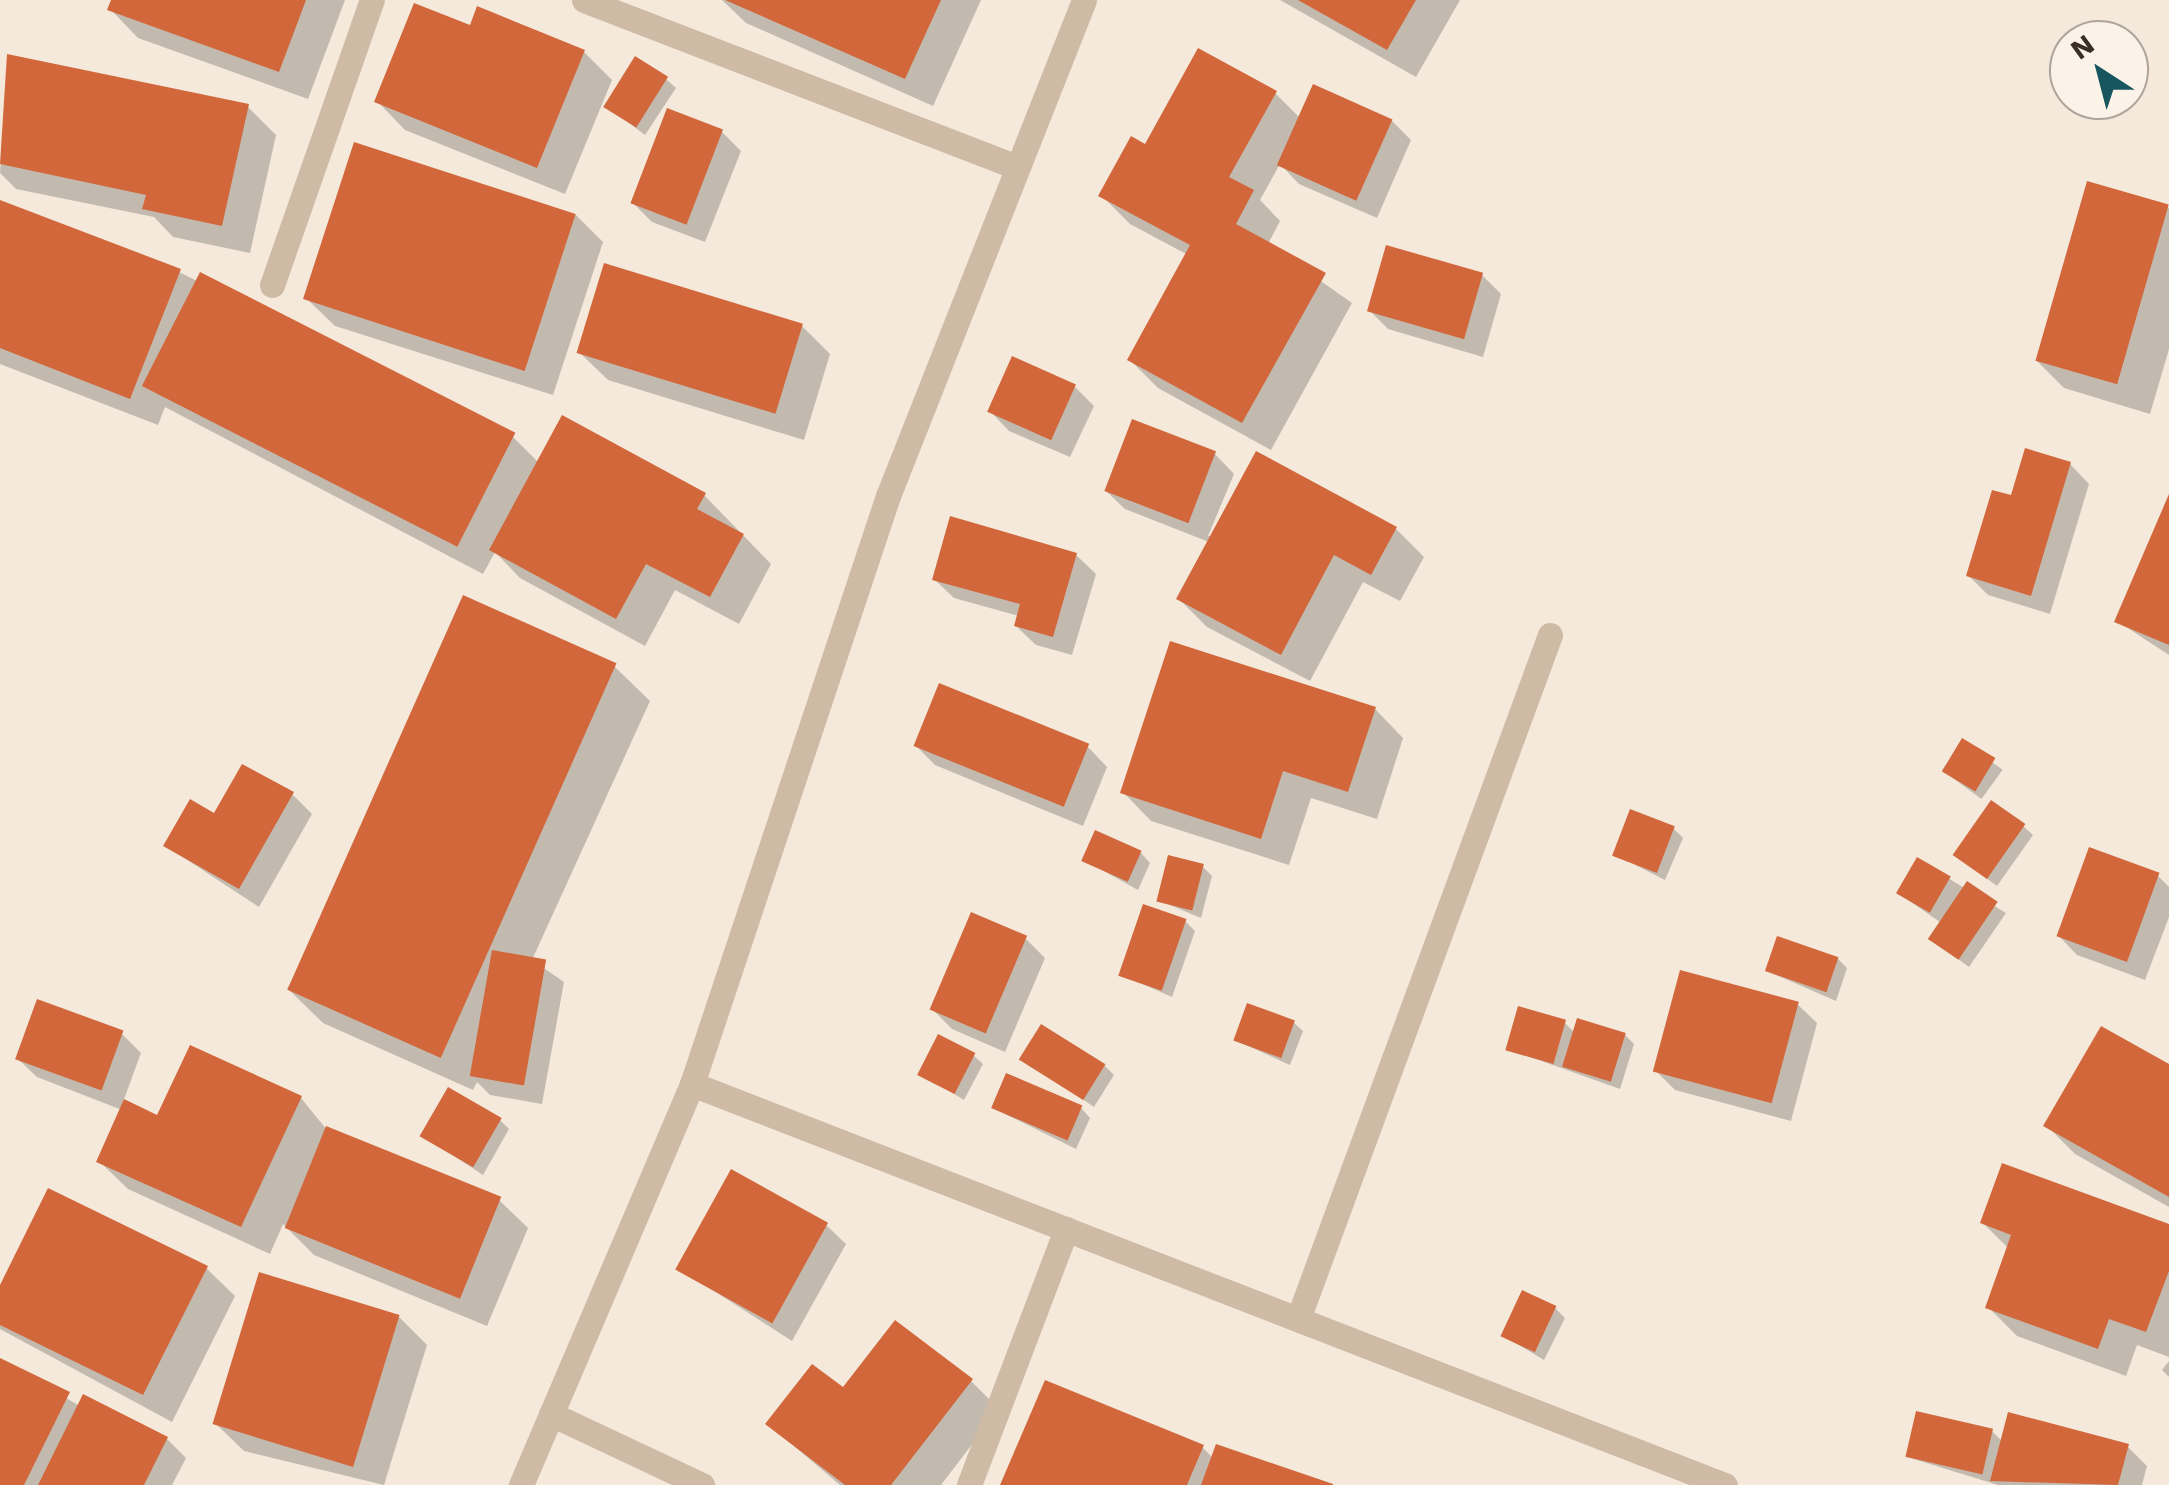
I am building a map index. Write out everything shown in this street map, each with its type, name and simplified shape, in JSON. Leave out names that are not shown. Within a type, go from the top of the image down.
[{"type":"street","points":[[272,285],[372,0]]},
{"type":"street","points":[[584,0],[1012,165]]},
{"type":"street","points":[[521,1485],[692,1084],[888,496],[1012,165],[1084,0]]},
{"type":"street","points":[[1298,1319],[1550,635]]},
{"type":"street","points":[[692,1084],[1725,1485]]},
{"type":"street","points":[[968,1485],[1066,1229]]},
{"type":"street","points":[[552,1414],[702,1485]]},
{"type":"building","points":[[111,0],[306,0],[279,72],[107,10]]},
{"type":"building","points":[[725,0],[941,0],[905,79]]},
{"type":"building","points":[[1298,0],[1416,0],[1387,50]]},
{"type":"building","points":[[414,3],[470,25],[477,6],[585,50],[537,168],[374,102]]},
{"type":"building","points":[[1198,48],[1277,91],[1229,177],[1254,190],[1236,224],[1326,273],[1242,423],[1127,360],[1190,245],[1098,196],[1131,136],[1145,144]]},
{"type":"building","points":[[7,54],[249,104],[222,226],[142,209],[146,195],[0,164]]},
{"type":"building","points":[[635,56],[668,77],[636,128],[603,107]]},
{"type":"building","points":[[1313,84],[1392,119],[1356,201],[1277,165]]},
{"type":"building","points":[[667,108],[723,130],[686,225],[630,203]]},
{"type":"building","points":[[354,142],[576,214],[525,371],[303,299]]},
{"type":"building","points":[[2087,181],[2169,204],[2117,384],[2035,361]]},
{"type":"building","points":[[0,200],[181,269],[130,399],[0,348]]},
{"type":"building","points":[[1386,245],[1483,273],[1464,339],[1367,311]]},
{"type":"building","points":[[604,263],[803,324],[775,414],[577,353]]},
{"type":"building","points":[[200,272],[515,433],[457,547],[142,386]]},
{"type":"building","points":[[1012,356],[1076,384],[1051,440],[987,412]]},
{"type":"building","points":[[562,415],[706,493],[697,509],[744,534],[710,597],[646,564],[616,619],[489,550]]},
{"type":"building","points":[[1132,419],[1216,451],[1188,523],[1104,491]]},
{"type":"building","points":[[2025,448],[2071,462],[2031,596],[1966,576],[1992,490],[2011,495]]},
{"type":"building","points":[[1256,451],[1397,527],[1371,575],[1334,555],[1281,655],[1176,599]]},
{"type":"building","points":[[2169,494],[2169,645],[2114,622]]},
{"type":"building","points":[[950,516],[1077,553],[1053,637],[1014,626],[1020,604],[932,580]]},
{"type":"building","points":[[463,595],[616,663],[441,1058],[287,990]]},
{"type":"building","points":[[1170,641],[1376,707],[1348,792],[1283,771],[1261,839],[1120,793]]},
{"type":"building","points":[[939,683],[1089,744],[1064,807],[914,746]]},
{"type":"building","points":[[1962,738],[1995,758],[1975,792],[1942,771]]},
{"type":"building","points":[[242,764],[294,792],[239,889],[163,846],[190,799],[214,813]]},
{"type":"building","points":[[1991,800],[2025,824],[1987,879],[1953,855]]},
{"type":"building","points":[[1630,809],[1675,826],[1657,873],[1612,856]]},
{"type":"building","points":[[1095,830],[1142,851],[1128,882],[1081,861]]},
{"type":"building","points":[[2089,847],[2159,873],[2127,962],[2057,936]]},
{"type":"building","points":[[1168,855],[1204,864],[1192,911],[1156,902]]},
{"type":"building","points":[[1917,857],[1951,876],[1930,913],[1896,893]]},
{"type":"building","points":[[1967,881],[1998,902],[1959,960],[1928,939]]},
{"type":"building","points":[[1143,904],[1186,919],[1162,991],[1118,976]]},
{"type":"building","points":[[971,912],[1027,936],[986,1033],[930,1010]]},
{"type":"building","points":[[1777,936],[1838,957],[1826,992],[1765,971]]},
{"type":"building","points":[[492,950],[546,960],[524,1086],[470,1076]]},
{"type":"building","points":[[1680,970],[1799,1002],[1772,1103],[1653,1071]]},
{"type":"building","points":[[37,999],[123,1030],[102,1091],[15,1059]]},
{"type":"building","points":[[1247,1003],[1295,1020],[1281,1058],[1233,1041]]},
{"type":"building","points":[[1518,1006],[1566,1020],[1553,1064],[1505,1050]]},
{"type":"building","points":[[1577,1018],[1626,1033],[1611,1082],[1562,1067]]},
{"type":"building","points":[[1041,1024],[1105,1064],[1083,1100],[1019,1060]]},
{"type":"building","points":[[2101,1026],[2169,1064],[2169,1197],[2043,1126]]},
{"type":"building","points":[[938,1034],[975,1053],[955,1094],[917,1075]]},
{"type":"building","points":[[190,1045],[302,1096],[241,1227],[96,1162],[124,1099],[157,1115]]},
{"type":"building","points":[[1006,1073],[1082,1105],[1068,1140],[991,1108]]},
{"type":"building","points":[[448,1087],[502,1118],[473,1167],[420,1136]]},
{"type":"building","points":[[326,1126],[501,1197],[460,1299],[285,1228]]},
{"type":"building","points":[[2002,1163],[2169,1224],[2169,1271],[2146,1332],[2109,1319],[2098,1349],[1985,1308],[2011,1235],[1980,1223]]},
{"type":"building","points":[[731,1169],[828,1223],[772,1323],[675,1270]]},
{"type":"building","points":[[48,1188],[208,1266],[143,1395],[0,1325],[0,1285]]},
{"type":"building","points":[[259,1272],[400,1315],[353,1467],[213,1424]]},
{"type":"building","points":[[1522,1290],[1556,1306],[1535,1352],[1500,1336]]},
{"type":"building","points":[[895,1320],[973,1379],[891,1485],[845,1485],[765,1424],[812,1364],[843,1387]]},
{"type":"building","points":[[0,1358],[70,1392],[24,1485],[0,1485]]},
{"type":"building","points":[[1045,1380],[1204,1445],[1187,1485],[1000,1485]]},
{"type":"building","points":[[83,1394],[168,1437],[144,1485],[38,1485]]},
{"type":"building","points":[[1916,1411],[1993,1429],[1982,1475],[1905,1457]]},
{"type":"building","points":[[2008,1412],[2129,1444],[2118,1485],[1990,1481]]},
{"type":"building","points":[[1216,1444],[1333,1484],[1333,1485],[1201,1485]]}]
